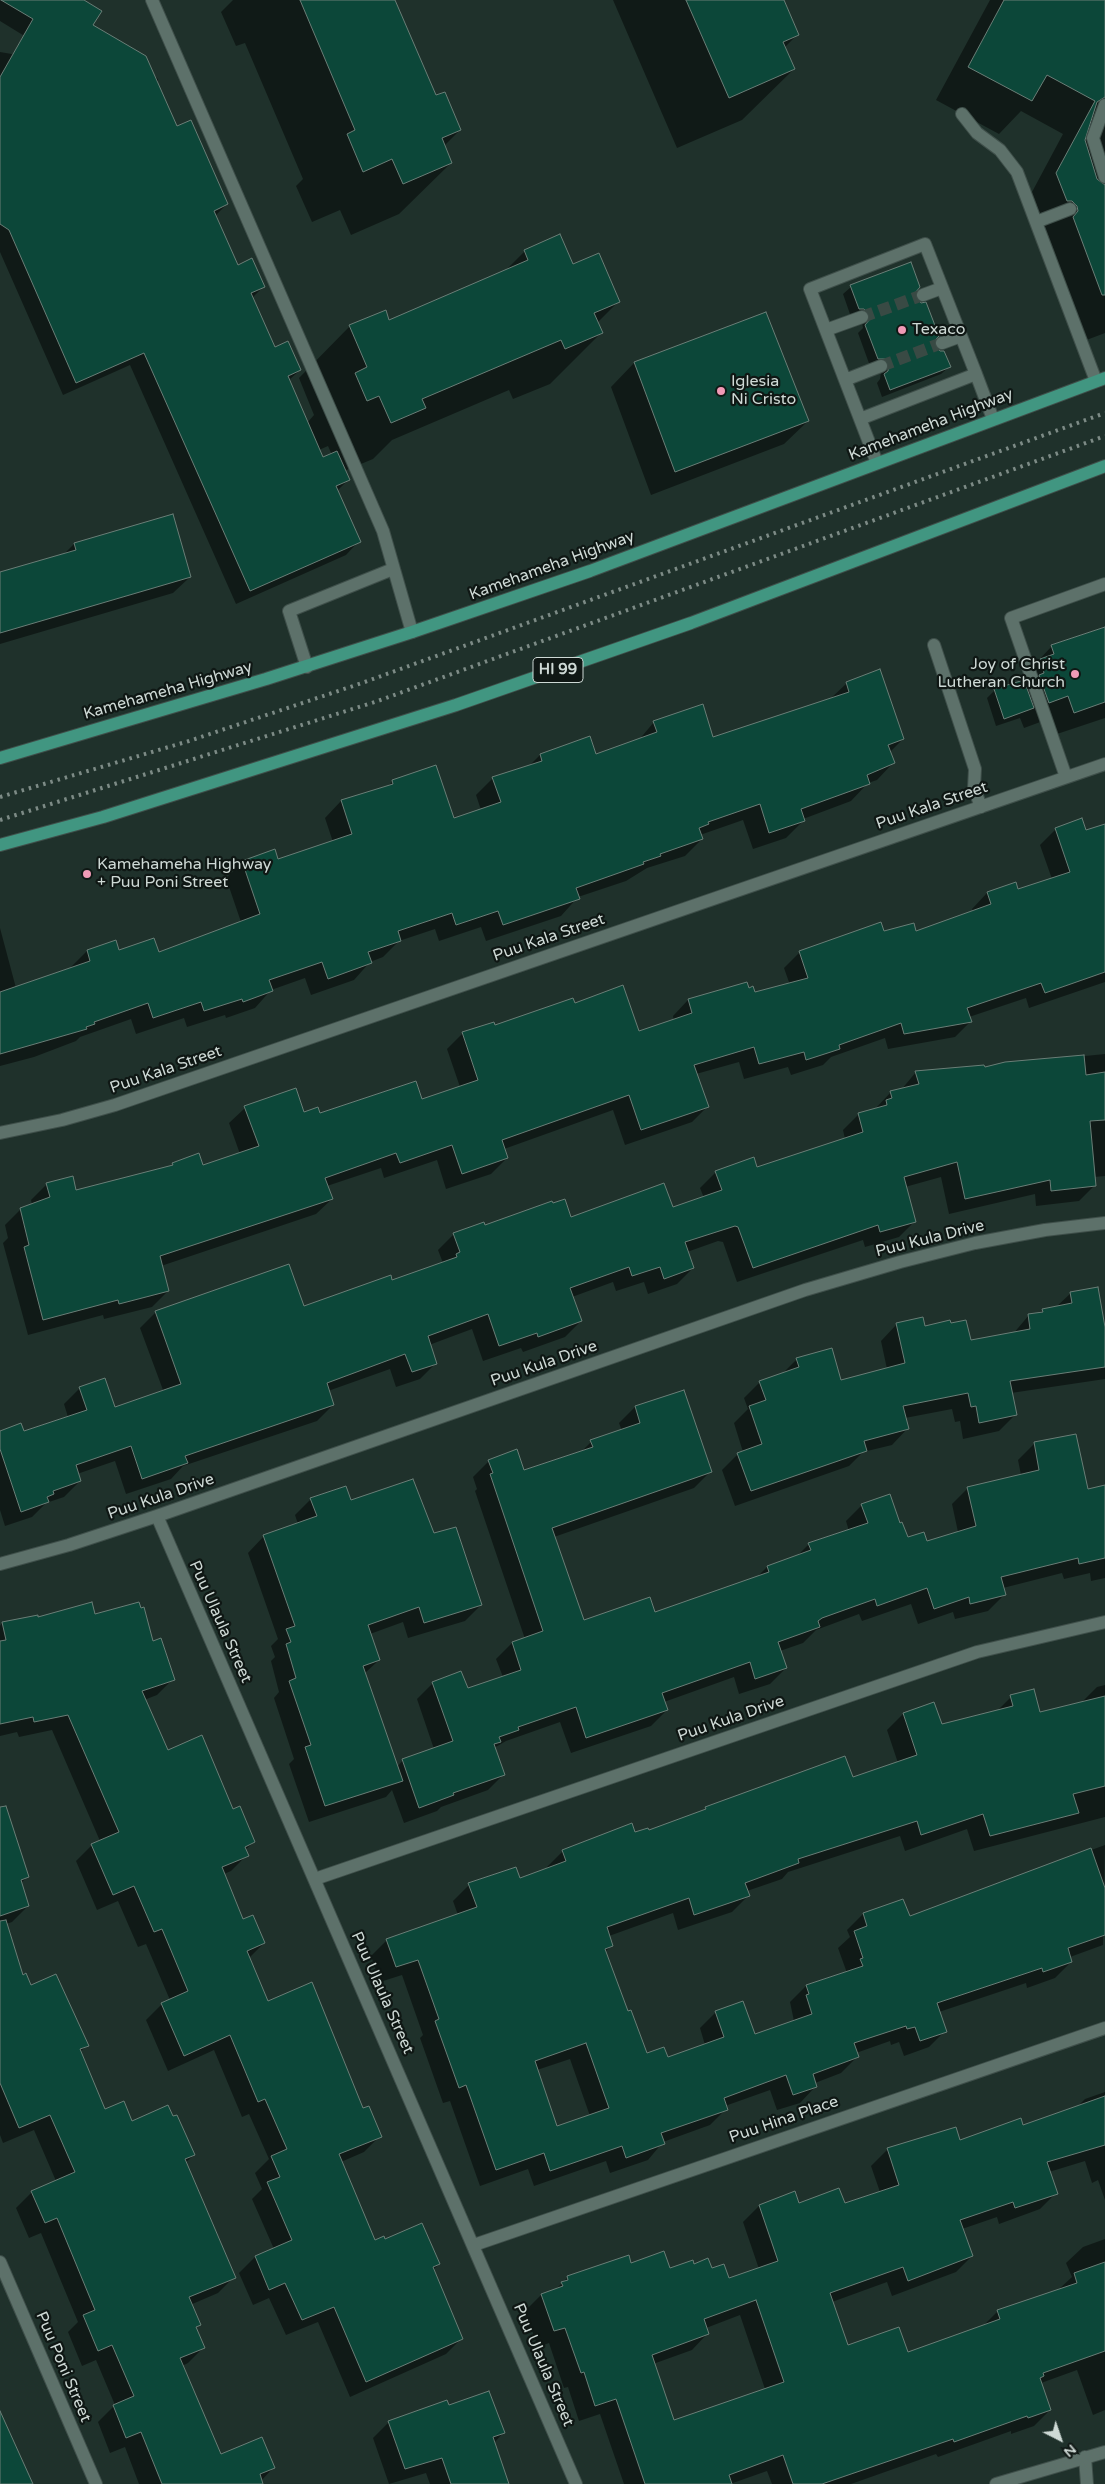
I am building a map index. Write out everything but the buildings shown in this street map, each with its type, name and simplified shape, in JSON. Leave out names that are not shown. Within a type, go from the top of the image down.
[{"type":"main road","name":"Kamehameha Highway","points":[[0,758],[307,667],[590,571],[1100,379]]},
{"type":"main road","name":"HI 99","points":[[0,845],[141,805],[466,702],[691,623],[1105,466]]},
{"type":"street","points":[[152,0],[383,531],[412,632]]},
{"type":"street","points":[[1105,105],[1093,138],[1105,176]]},
{"type":"street","points":[[962,114],[977,133],[1000,150],[1017,172],[1100,379]]},
{"type":"street","points":[[1036,222],[1070,209]]},
{"type":"street","points":[[877,463],[810,289],[925,244],[993,419]]},
{"type":"street","points":[[924,295],[942,288]]},
{"type":"street","points":[[826,330],[862,317]]},
{"type":"street","points":[[942,343],[961,336]]},
{"type":"street","points":[[845,380],[881,366]]},
{"type":"street","points":[[860,419],[976,374]]},
{"type":"street","points":[[307,667],[289,611],[393,569]]},
{"type":"street","points":[[1066,777],[1012,618],[1105,584]]},
{"type":"street","points":[[934,645],[975,769],[974,788],[980,807]]},
{"type":"street","name":"Puu Kala Street","points":[[0,1133],[62,1120],[115,1105],[1105,764]]},
{"type":"street","name":"Puu Kula Drive","points":[[0,1564],[69,1545],[156,1516],[805,1290],[900,1262],[975,1243],[1045,1230],[1105,1223]]},
{"type":"street","name":"Puu Ulaula Street","points":[[156,1516],[474,2245],[576,2484]]},
{"type":"street","name":"Puu Kula Drive","points":[[315,1879],[977,1652],[1105,1622]]},
{"type":"street","name":"Puu Hina Place","points":[[474,2245],[1105,2028]]},
{"type":"street","name":"Puu Poni Street","points":[[0,2262],[96,2484]]},
{"type":"street","points":[[996,2484],[1105,2452]]},
{"type":"street","points":[[1085,2457],[1087,2484]]},
{"type":"tunnel","points":[[862,317],[923,295]]},
{"type":"tunnel","points":[[881,366],[942,343]]},
{"type":"railway","points":[[0,797],[189,741],[362,683],[1105,413]]},
{"type":"railway","points":[[0,820],[375,702],[1105,436]]},
{"type":"place","name":"Texaco","points":[[902,330]]},
{"type":"place","name":"Iglesia Ni Cristo","points":[[721,391]]},
{"type":"place","name":"Joy of Christ Lutheran Church","points":[[1075,674]]},
{"type":"place","name":"Kamehameha Highway + Puu Poni Street","points":[[87,874]]}]
